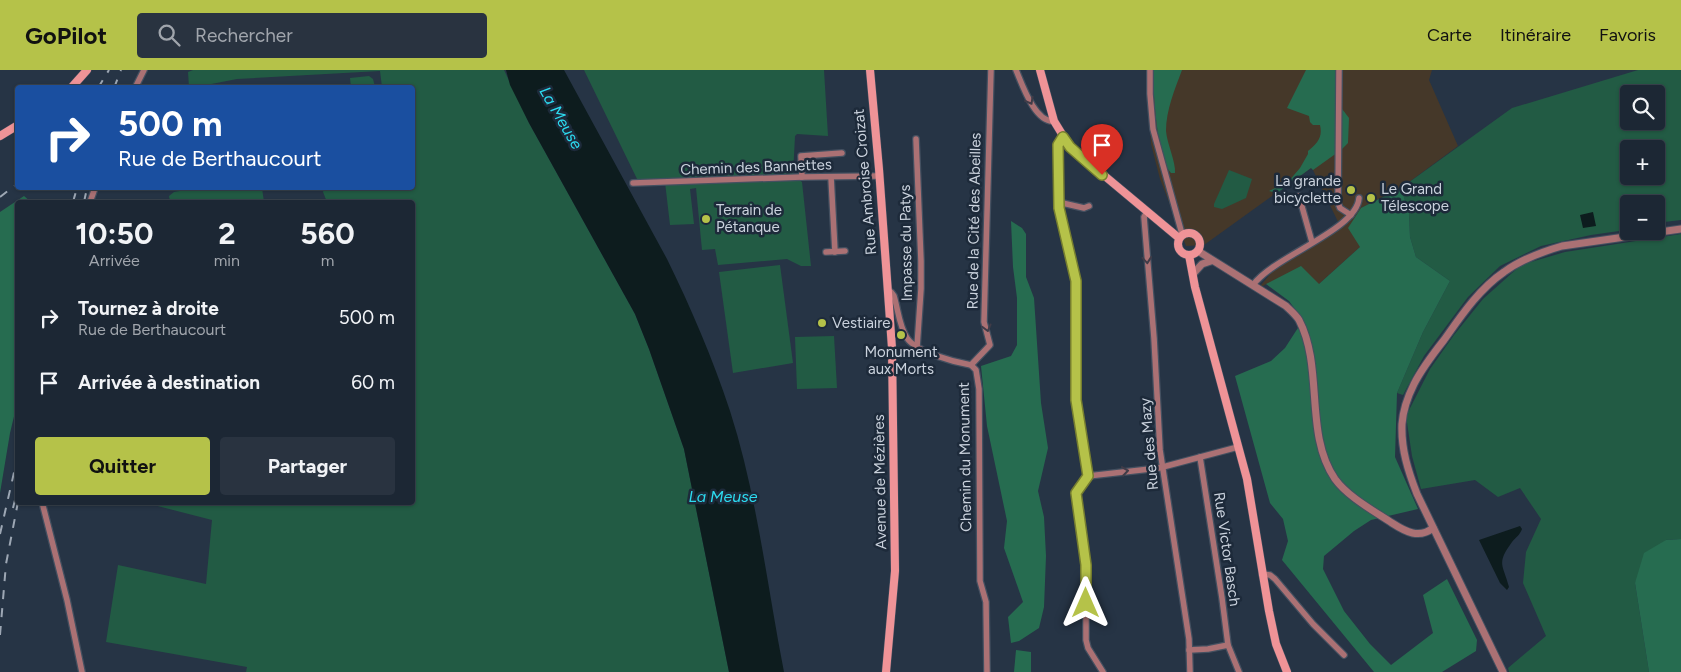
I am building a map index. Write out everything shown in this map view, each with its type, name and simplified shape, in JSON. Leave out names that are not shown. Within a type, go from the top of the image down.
[{"type":"main road","points":[[74,85],[87,70]]},
{"type":"main road","name":"Rue Ambroise Croizat","points":[[870,70],[888,292]]},
{"type":"main road","points":[[1040,70],[1054,121],[1070,147],[1147,212],[1180,236]]},
{"type":"main road","points":[[0,136],[15,127]]},
{"type":"main road","points":[[1192,233],[1198,237],[1200,244],[1198,251],[1186,255],[1179,250],[1178,242],[1180,236],[1192,233]]},
{"type":"main road","points":[[1189,255],[1192,274],[1247,479],[1262,574],[1276,644],[1287,672]]},
{"type":"main road","name":"Avenue de Mézières","points":[[886,672],[895,571],[892,348],[888,292]]},
{"type":"street","points":[[136,85],[144,70]]},
{"type":"street","name":"Rue de la Cité des Abeilles","points":[[971,365],[990,345],[984,322],[991,70]]},
{"type":"street","points":[[1016,70],[1030,103],[1042,117],[1048,121],[1054,121]]},
{"type":"street","points":[[1150,70],[1153,129],[1180,236]]},
{"type":"street","points":[[1339,70],[1338,203],[1340,208],[1351,215]]},
{"type":"street","points":[[1063,137],[1058,145],[1058,202],[1076,281],[1076,400],[1088,476],[1076,493],[1086,565],[1086,640],[1088,648],[1103,672]]},
{"type":"street","name":"Impasse du Patys","points":[[916,139],[922,261],[917,347]]},
{"type":"street","points":[[802,177],[801,156],[842,153]]},
{"type":"street","name":"Chemin des Bannettes","points":[[633,183],[880,176]]},
{"type":"street","points":[[831,177],[835,252]]},
{"type":"street","points":[[1299,196],[1312,242]]},
{"type":"street","points":[[1253,285],[1290,255],[1342,224],[1351,215],[1358,204],[1359,198]]},
{"type":"street","points":[[1058,202],[1084,208],[1089,206]]},
{"type":"street","name":"Rue des Mazy","points":[[1147,212],[1144,217],[1154,338],[1160,450],[1183,602],[1190,672]]},
{"type":"street","points":[[1503,672],[1433,528],[1407,469],[1402,423],[1406,403],[1420,372],[1461,316],[1488,285],[1517,263],[1546,250],[1562,246],[1681,229]]},
{"type":"street","points":[[826,252],[845,251]]},
{"type":"street","points":[[1198,251],[1211,261],[1286,306],[1298,318],[1304,332],[1310,358],[1320,447],[1335,479],[1356,498],[1414,535],[1427,533],[1433,528]]},
{"type":"street","points":[[1192,274],[1202,264],[1211,261]]},
{"type":"street","points":[[888,292],[891,292],[894,296],[907,339],[917,347]]},
{"type":"street","name":"Chemin du Monument","points":[[917,347],[971,365],[976,370],[979,389],[980,580],[986,602],[987,672]]},
{"type":"street","points":[[1088,476],[1162,467],[1238,448]]},
{"type":"street","name":"Rue Victor Basch","points":[[1200,457],[1228,645],[1239,672]]},
{"type":"street","points":[[43,505],[69,608],[82,672]]},
{"type":"street","points":[[1262,574],[1270,575],[1275,579],[1313,624],[1344,655]]},
{"type":"street","points":[[1189,650],[1228,645]]},
{"type":"shaded area","points":[[1146,70],[1432,70],[1429,80],[1458,146],[1401,188],[1361,208],[1360,247],[1319,284],[1266,284],[1255,292],[1278,265],[1340,226],[1313,170],[1311,168],[1204,245],[1186,246],[1160,179],[1151,144]]},
{"type":"green space","points":[[193,70],[504,70],[529,123],[635,314],[649,349],[684,449],[729,672],[246,672],[247,667],[106,642],[118,565],[206,584],[212,520],[154,505],[415,505],[415,200],[326,200],[323,192],[324,190],[415,190],[415,85],[382,85],[380,71],[237,79],[206,85],[189,85],[188,72]]},
{"type":"green space","points":[[584,70],[824,70],[828,136],[797,134],[795,136],[793,175],[802,182],[811,266],[801,266],[787,259],[718,265],[715,249],[702,250],[696,188],[690,189],[694,224],[670,225],[665,182],[639,183]]},
{"type":"green space","points":[[1153,70],[1182,70],[1171,100],[1166,123],[1175,173],[1171,173],[1166,165],[1159,140]]},
{"type":"green space","points":[[1306,70],[1337,70],[1336,101],[1349,118],[1348,143],[1313,170],[1311,168],[1277,193],[1269,191],[1288,182],[1300,168],[1308,151],[1317,143],[1320,137],[1320,125],[1313,125],[1310,122],[1309,116],[1287,108]]},
{"type":"green space","points":[[1638,70],[1681,70],[1681,220],[1665,222],[1665,195],[1620,195],[1620,231],[1541,246],[1500,266],[1468,297],[1424,356],[1403,395],[1397,393],[1423,332],[1450,281],[1416,257],[1410,237],[1409,213],[1401,188],[1512,108]]},
{"type":"green space","points":[[369,76],[373,79],[374,85],[351,85],[350,78]]},
{"type":"green space","points":[[1229,170],[1252,179],[1246,198],[1222,209],[1214,207],[1214,204]]},
{"type":"green space","points":[[1401,188],[1409,213],[1410,237],[1416,257],[1450,281],[1423,332],[1397,393],[1395,457],[1418,509],[1371,520],[1354,531],[1324,556],[1323,569],[1344,611],[1370,644],[1391,665],[1433,633],[1423,595],[1447,579],[1477,640],[1476,651],[1442,672],[1374,672],[1282,560],[1288,541],[1283,519],[1270,503],[1235,376],[1271,361],[1285,348],[1303,320],[1289,301],[1266,284],[1301,266],[1319,284],[1360,247],[1348,228],[1361,208]]},
{"type":"green space","points":[[185,190],[262,190],[264,200],[170,200],[169,196],[174,192]]},
{"type":"green space","points":[[24,196],[29,200],[18,200]]},
{"type":"green space","points":[[15,202],[15,412],[0,493],[0,212]]},
{"type":"green space","points":[[1011,221],[1022,228],[1026,234],[1026,277],[1034,298],[1041,403],[1048,448],[1038,491],[1044,517],[1046,556],[1044,607],[1039,628],[1019,641],[1011,643],[1008,617],[1023,602],[1004,548],[1007,521],[987,426],[981,366],[1011,356],[1017,345],[1017,298],[1013,267]]},
{"type":"green space","points":[[1681,234],[1681,539],[1666,540],[1635,583],[1649,672],[1509,672],[1508,668],[1546,636],[1523,583],[1526,552],[1541,519],[1520,488],[1498,497],[1475,480],[1421,489],[1412,456],[1406,416],[1430,369],[1454,335],[1483,299],[1521,265],[1565,252],[1642,240],[1665,240],[1665,236]]},
{"type":"green space","points":[[780,265],[793,363],[733,373],[719,272]]},
{"type":"green space","points":[[834,336],[837,388],[797,389],[795,337]]},
{"type":"green space","points":[[1681,539],[1681,672],[1649,672],[1635,583],[1644,553],[1666,540]]},
{"type":"green space","points":[[1016,650],[1031,652],[1031,672],[1014,672]]},
{"type":"water","name":"La Meuse","points":[[506,70],[564,70],[667,259],[685,296],[716,372],[739,443],[761,540],[784,672],[729,672],[684,449],[649,349],[635,314],[529,123],[510,85]]},
{"type":"water","points":[[1593,212],[1596,226],[1583,228],[1580,215]]},
{"type":"water","points":[[1520,526],[1521,531],[1507,549],[1502,560],[1509,587],[1507,590],[1500,583],[1479,540]]},
{"type":"railway","points":[[100,85],[109,70]]},
{"type":"railway","points":[[115,85],[121,70]]},
{"type":"railway","points":[[0,197],[15,185]]},
{"type":"railway","points":[[74,200],[76,190]]},
{"type":"railway","points":[[84,200],[87,190]]},
{"type":"railway","points":[[0,534],[15,468]]},
{"type":"railway","points":[[13,508],[15,500]]},
{"type":"railway","points":[[0,635],[6,564],[17,505]]},
{"type":"place","name":"La grande bicyclette","points":[[1351,190]]},
{"type":"place","name":"Le Grand Télescope","points":[[1371,198]]},
{"type":"place","name":"Terrain de Pétanque","points":[[706,219]]},
{"type":"place","name":"Vestiaire","points":[[822,323]]},
{"type":"place","name":"Monument aux Morts","points":[[901,335]]},
{"type":"route","points":[[1086,603],[1086,565],[1076,493],[1088,476],[1076,400],[1076,281],[1058,202],[1058,145],[1063,137],[1070,147],[1102,175]]}]
